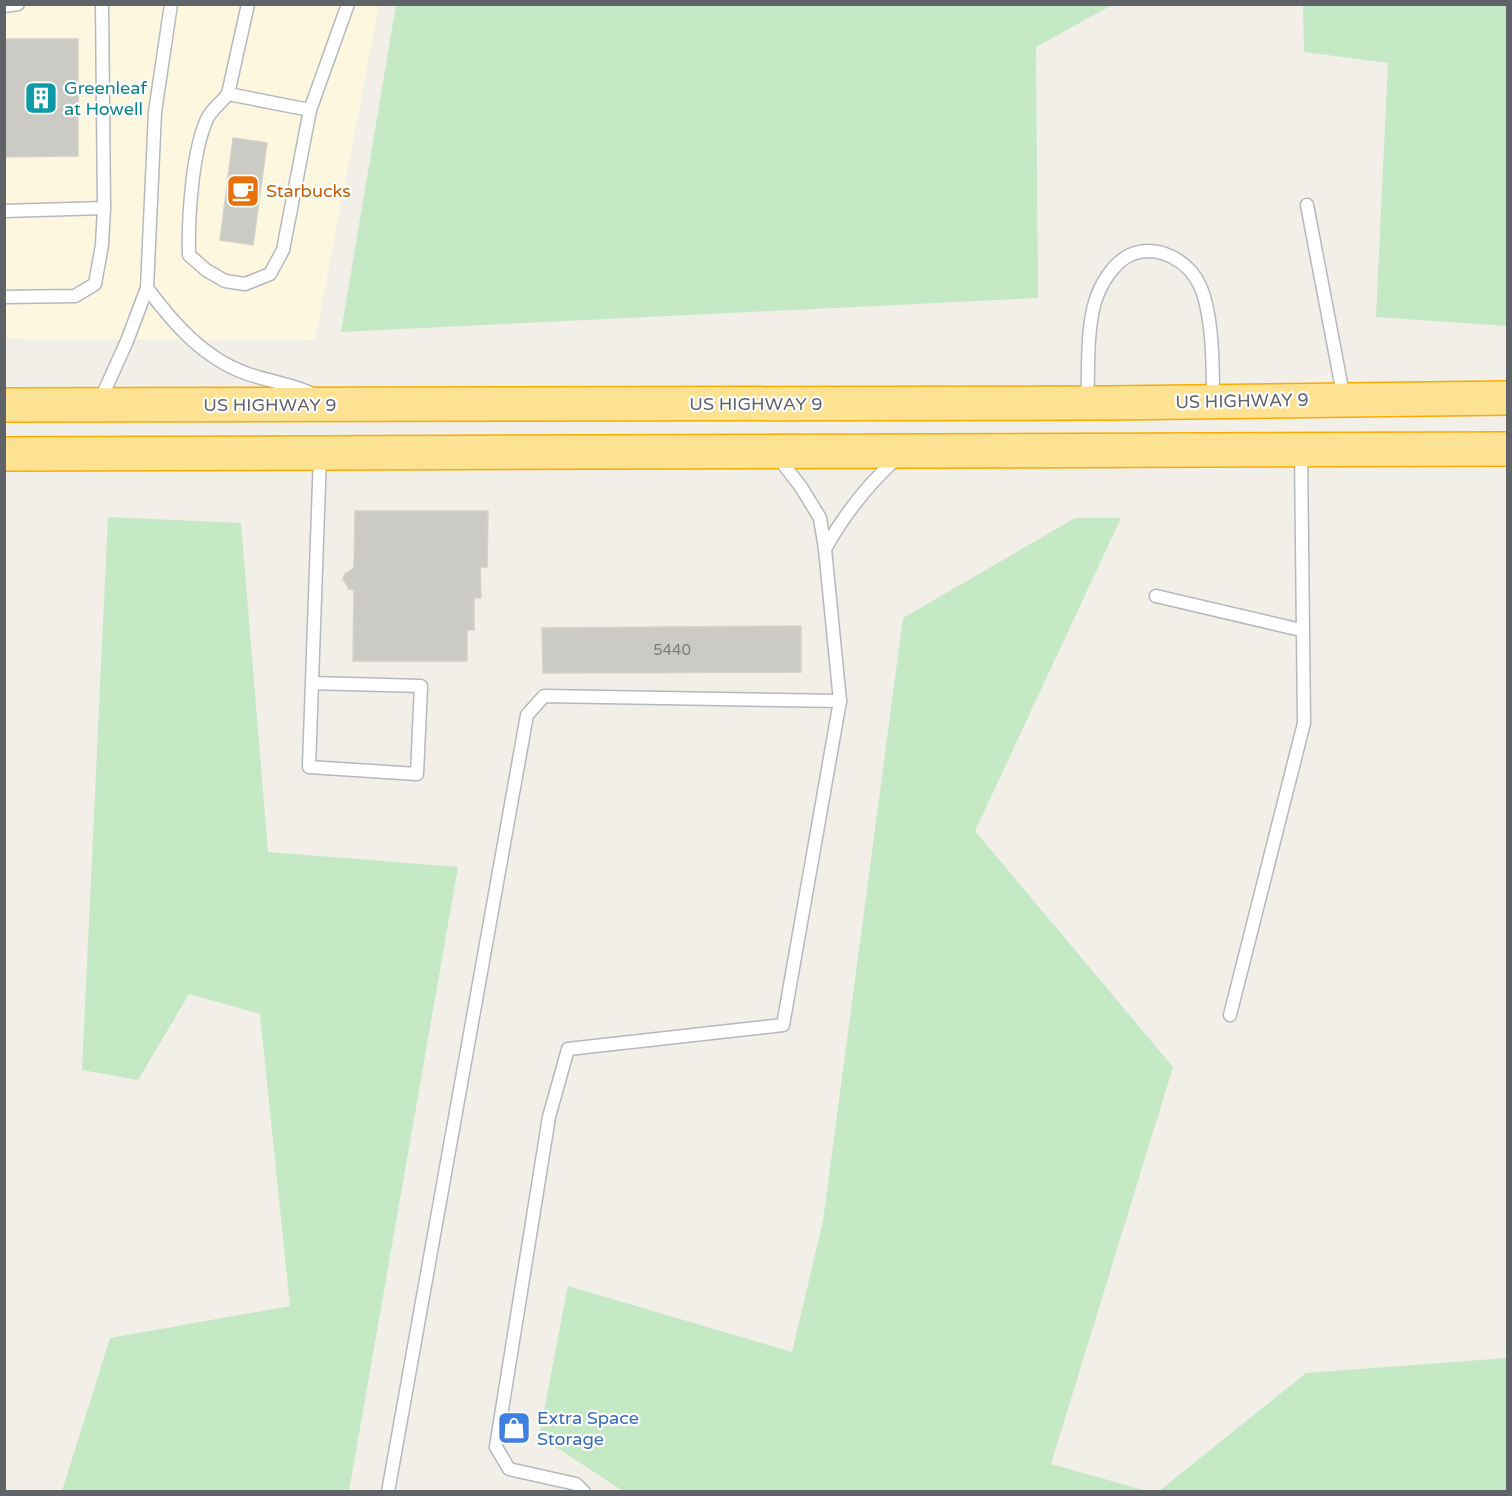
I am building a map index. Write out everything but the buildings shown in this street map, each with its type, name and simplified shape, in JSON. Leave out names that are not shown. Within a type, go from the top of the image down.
[{"type":"highway","name":"US HIGHWAY 9","points":[[4,405],[1087,403],[1508,398]]},
{"type":"highway","points":[[4,454],[320,455],[1508,449]]},
{"type":"lane","points":[[4,6],[18,4]]},
{"type":"lane","points":[[4,297],[75,296],[95,284],[102,245],[105,208],[102,4]]},
{"type":"lane","points":[[98,405],[127,341],[147,288],[155,112],[171,4]]},
{"type":"lane","points":[[248,4],[228,94],[207,118],[197,157],[188,226],[189,255],[206,270],[225,280],[245,284],[270,274],[283,250],[310,110],[348,4]]},
{"type":"lane","points":[[228,94],[310,110]]},
{"type":"lane","points":[[1307,205],[1344,400]]},
{"type":"lane","points":[[4,211],[105,208]]},
{"type":"lane","points":[[1087,403],[1095,302],[1114,266],[1131,254],[1139,253],[1169,255],[1187,265],[1202,289],[1213,401]]},
{"type":"lane","points":[[147,288],[172,322],[202,349],[247,374],[293,384],[338,405]]},
{"type":"lane","points":[[1230,1015],[1304,723],[1301,630],[1301,450]]},
{"type":"lane","points":[[825,549],[844,514],[874,479],[903,452]]},
{"type":"lane","points":[[584,1491],[576,1484],[509,1469],[496,1447],[549,1117],[568,1049],[783,1025],[840,701],[820,518],[801,487],[774,453]]},
{"type":"lane","points":[[312,683],[421,686],[417,774],[309,767],[320,455]]},
{"type":"lane","points":[[1156,596],[1301,630]]},
{"type":"lane","points":[[388,1491],[527,715],[544,696],[840,701]]},
{"type":"shaded area","name":"Greenleaf at Howell","points":[[4,5],[379,5],[315,340],[5,339]]},
{"type":"green space","points":[[396,5],[1112,5],[1036,47],[1038,298],[341,332]]},
{"type":"green space","points":[[1303,5],[1507,5],[1507,326],[1376,317],[1388,63],[1304,52]]},
{"type":"green space","points":[[108,517],[241,523],[268,852],[458,867],[349,1491],[62,1491],[110,1338],[290,1306],[260,1014],[189,994],[138,1080],[82,1070]]},
{"type":"green space","points":[[1075,518],[1121,518],[975,831],[1173,1067],[1051,1464],[1147,1491],[623,1491],[539,1436],[568,1286],[792,1352],[823,1221],[903,618]]},
{"type":"green space","points":[[1507,1358],[1507,1491],[1159,1491],[1306,1373]]},
{"type":"place","name":"Greenleaf at Howell","points":[[41,98]]},
{"type":"place","name":"Starbucks","points":[[243,191]]},
{"type":"place","name":"Extra Space Storage","points":[[514,1428]]}]
